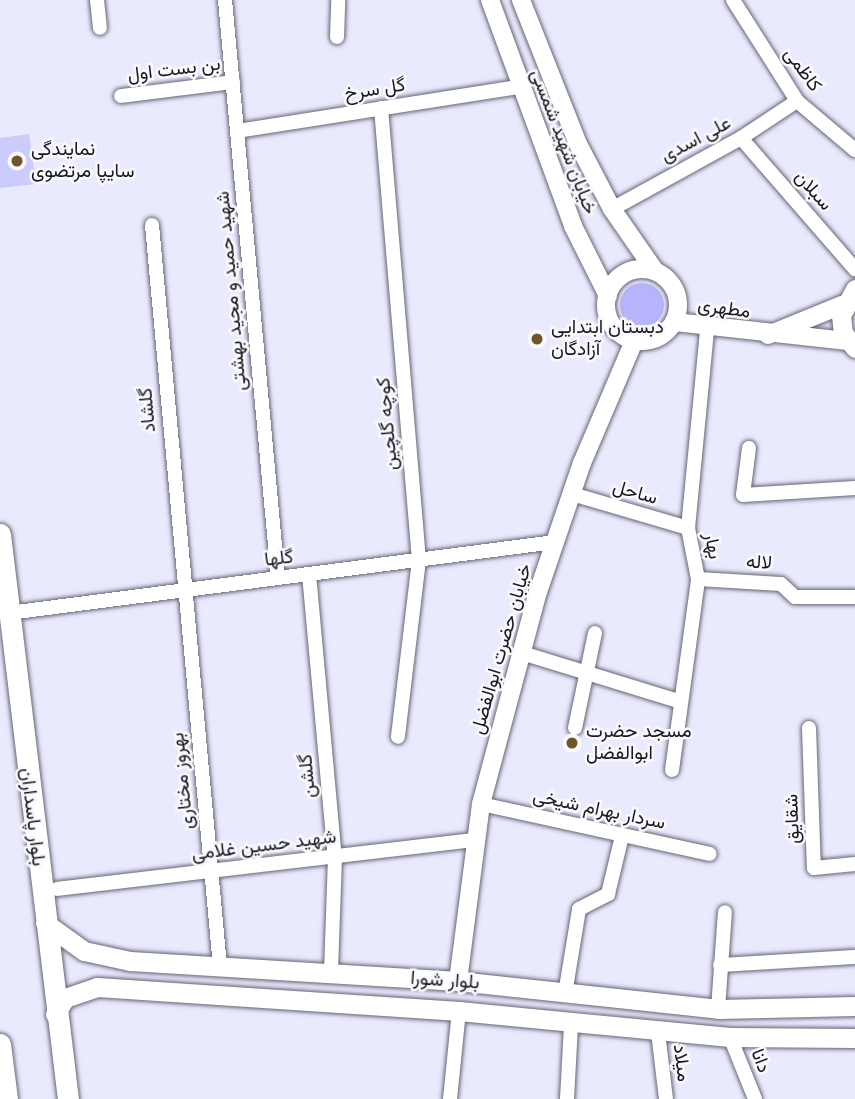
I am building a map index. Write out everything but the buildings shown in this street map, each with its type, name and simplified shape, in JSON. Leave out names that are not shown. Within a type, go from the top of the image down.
[{"type":"main road","points":[[852,344],[841,324],[842,305],[855,289]]},
{"type":"main road","name":"بلوار پاسداران","points":[[0,534],[2,572],[55,1014],[68,1099]]},
{"type":"main road","points":[[0,657],[15,673]]},
{"type":"main road","name":"بلوار شورا","points":[[45,923],[84,951],[130,961],[458,981],[718,1009],[855,1006]]},
{"type":"main road","points":[[125,988],[121,967],[130,961]]},
{"type":"main road","name":"بلوار شورا","points":[[55,1014],[79,989],[125,988],[459,1011],[571,1025],[730,1037],[855,1038]]},
{"type":"main road","points":[[0,1044],[7,1099]]},
{"type":"street","points":[[97,0],[100,28]]},
{"type":"street","name":"شهید حمید و مجید بهشتی","points":[[225,0],[278,578]]},
{"type":"street","points":[[337,37],[338,0]]},
{"type":"street","name":"خیابان شهید شمسی","points":[[490,0],[518,87],[608,296]]},
{"type":"street","name":"خیابان شهید شمسی","points":[[521,0],[578,144],[612,209],[655,271]]},
{"type":"street","name":"کاظمی","points":[[733,0],[797,101],[855,150]]},
{"type":"street","name":"بن بست اول","points":[[121,96],[233,82]]},
{"type":"street","name":"گل سرخ","points":[[237,131],[518,87]]},
{"type":"street","name":"علی اسدی","points":[[612,209],[741,138],[797,101]]},
{"type":"street","name":"کوچه گلچین","points":[[381,108],[419,560],[398,737]]},
{"type":"street","name":"سبلان","points":[[741,138],[855,269]]},
{"type":"street","name":"گلشاد","points":[[152,225],[182,591]]},
{"type":"street","points":[[632,271],[655,271],[678,298],[675,322],[657,339],[634,341],[615,329],[608,296],[632,271]]},
{"type":"street","name":"مطهری","points":[[768,335],[842,305]]},
{"type":"street","name":"مطهری","points":[[675,322],[706,330],[852,344]]},
{"type":"street","name":"بهار","points":[[672,770],[698,579],[688,528],[706,330]]},
{"type":"street","name":"خیابان حضرت ابوالفضل","points":[[458,981],[481,804],[522,653],[572,494],[634,341]]},
{"type":"street","points":[[750,448],[743,495],[855,488]]},
{"type":"street","name":"ساحل","points":[[572,494],[688,528]]},
{"type":"street","name":"گلها","points":[[9,614],[555,542]]},
{"type":"street","name":"گلشن","points":[[309,574],[335,857],[331,974]]},
{"type":"street","name":"لاله","points":[[698,579],[781,584],[795,597],[855,597]]},
{"type":"street","name":"بهروز مختاری","points":[[182,591],[220,966]]},
{"type":"street","points":[[575,728],[595,633]]},
{"type":"street","points":[[522,653],[681,702]]},
{"type":"street","name":"شقایق","points":[[808,728],[814,868],[855,864]]},
{"type":"street","name":"سردار بهرام شیخی","points":[[481,804],[710,854]]},
{"type":"street","points":[[565,994],[579,909],[608,894],[622,836]]},
{"type":"street","name":"شهید حسین غلامی","points":[[57,889],[475,840]]},
{"type":"street","points":[[718,1009],[725,912]]},
{"type":"street","points":[[720,965],[855,957]]},
{"type":"street","points":[[450,1099],[459,1011]]},
{"type":"street","points":[[567,1099],[571,1025]]},
{"type":"street","name":"میلاد","points":[[658,1032],[666,1099]]},
{"type":"street","name":"دانا","points":[[730,1037],[755,1099]]},
{"type":"shaded area","points":[[642,283],[651,284],[658,289],[663,296],[663,314],[658,321],[651,326],[642,327],[633,326],[626,321],[621,314],[620,305],[621,296],[626,289],[633,284]]},
{"type":"place","name":"نمایندگی سایپا مرتضوی","points":[[17,161]]},
{"type":"place","name":"دبستان ابتدایی آزادگان","points":[[537,339]]},
{"type":"place","name":"مسجد حضرت ابوالفضل","points":[[572,743]]}]
